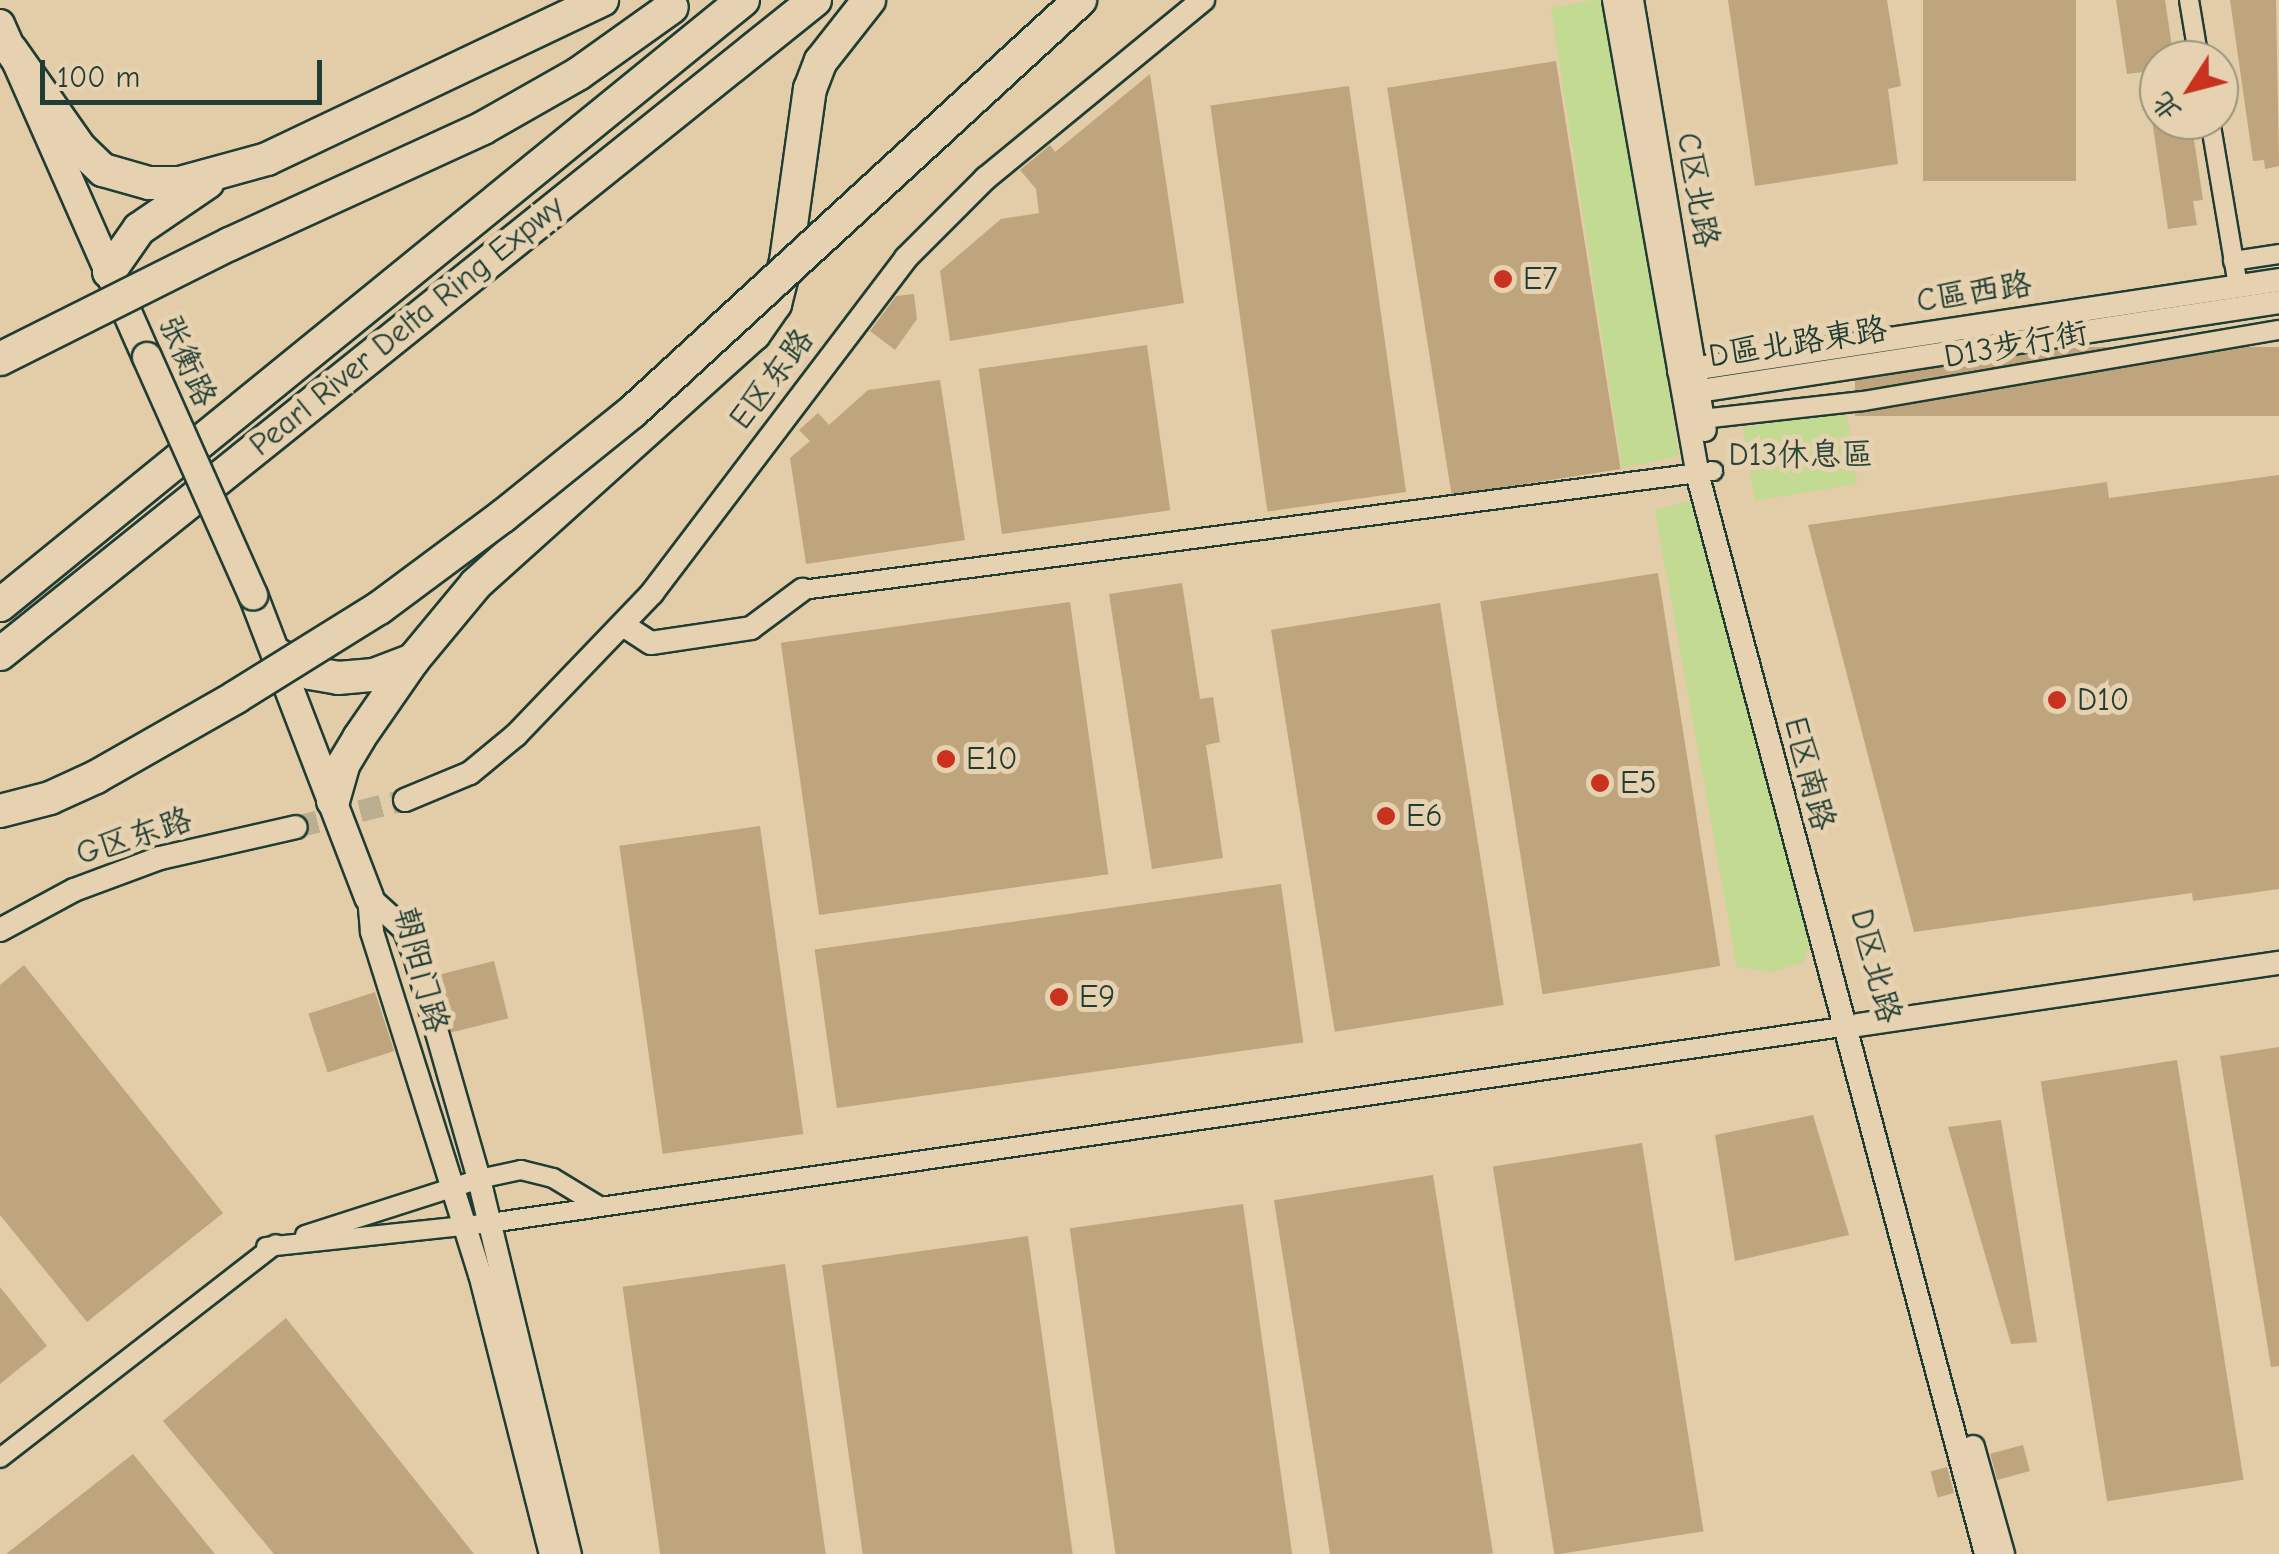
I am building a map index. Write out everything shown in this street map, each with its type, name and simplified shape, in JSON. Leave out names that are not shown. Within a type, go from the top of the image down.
[{"type":"highway","points":[[6,37],[80,148],[103,170],[149,183],[216,177],[267,160],[602,0]]},
{"type":"highway","name":"Pearl River Delta Ring Expwy","points":[[0,606],[742,0]]},
{"type":"highway","name":"Pearl River Delta Ring Expwy","points":[[0,654],[814,0]]},
{"type":"highway","points":[[333,801],[343,765],[358,738],[413,660],[476,584],[754,334],[775,304],[810,89],[822,61],[870,0]]},
{"type":"highway","points":[[0,811],[50,798],[96,777],[236,697],[378,608],[504,516],[632,412],[1080,0]]},
{"type":"highway","points":[[0,359],[230,244],[482,128],[578,74],[676,3]]},
{"type":"highway","points":[[109,272],[139,229],[216,177]]},
{"type":"highway","points":[[278,654],[310,673],[338,678],[374,675],[413,660]]},
{"type":"main road","name":"张衡路","points":[[6,37],[278,654],[369,897]]},
{"type":"street","name":"E区东路","points":[[405,800],[470,773],[516,735],[623,625],[906,258],[986,178],[1203,0]]},
{"type":"street","name":"E区南路","points":[[1614,0],[1705,472],[1986,1554]]},
{"type":"street","name":"C区北路","points":[[1632,0],[1688,381]]},
{"type":"street","points":[[2189,0],[2196,40]]},
{"type":"street","points":[[2213,140],[2238,286]]},
{"type":"street","points":[[2234,261],[2279,254]]},
{"type":"street","name":"C區西路","points":[[1688,381],[2279,280]]},
{"type":"street","name":"D區北路東路","points":[[1688,381],[2279,302]]},
{"type":"street","name":"D13步行街","points":[[1702,418],[1863,401],[2279,330]]},
{"type":"street","points":[[623,625],[651,643],[751,628],[802,590],[1705,472],[1702,418],[1688,381]]},
{"type":"street","name":"G区东路","points":[[0,930],[74,890],[160,858],[296,827]]},
{"type":"street","name":"朝阳门路","points":[[369,897],[404,930],[416,956],[479,1178],[570,1554]]},
{"type":"street","name":"朝阳门路","points":[[369,897],[372,932],[464,1226],[551,1554]]},
{"type":"street","points":[[266,1247],[490,1223],[2279,963]]},
{"type":"street","name":"D区北路","points":[[1851,1026],[2003,1554]]},
{"type":"street","points":[[0,1458],[266,1247],[479,1178],[536,1171],[599,1206]]},
{"type":"green space","points":[[1610,0],[1679,456],[1622,468],[1551,8]]},
{"type":"green space","name":"D13休息區","points":[[1846,411],[1858,484],[1755,500],[1743,427]]},
{"type":"green space","points":[[1700,499],[1810,943],[1803,962],[1772,972],[1737,967],[1655,510]]},
{"type":"building","points":[[1728,0],[1887,0],[1901,86],[1888,89],[1898,164],[1755,186]]},
{"type":"building","points":[[1923,0],[2076,0],[2076,181],[1923,181]]},
{"type":"building","points":[[2116,0],[2165,0],[2171,40],[2139,40],[2139,72],[2127,74]]},
{"type":"building","points":[[2230,0],[2276,0],[2279,166],[2265,169],[2264,160],[2253,161],[2239,40],[2236,40]]},
{"type":"building","name":"E7","points":[[1556,61],[1621,469],[1452,496],[1387,88]]},
{"type":"building","points":[[1150,74],[1184,303],[950,341],[940,271],[1001,219],[1039,213],[1036,189],[1020,170],[1050,145],[1055,152]]},
{"type":"building","points":[[1349,86],[1406,492],[1267,511],[1210,105]]},
{"type":"building","points":[[2155,140],[2194,140],[2203,200],[2193,201],[2197,225],[2168,229]]},
{"type":"building","points":[[914,294],[917,319],[895,350],[870,331],[896,296]]},
{"type":"building","points":[[1147,345],[1170,510],[1002,534],[979,369]]},
{"type":"building","points":[[1855,347],[2279,347],[2279,416],[1855,416]]},
{"type":"building","points":[[940,380],[965,540],[806,564],[790,458],[810,441],[799,430],[818,413],[829,425],[868,390]]},
{"type":"building","points":[[2279,475],[2279,889],[2193,901],[2192,893],[1914,932],[1808,525],[2107,482],[2109,498]]},
{"type":"building","name":"E5","points":[[1658,573],[1720,966],[1542,994],[1480,601]]},
{"type":"building","points":[[1182,583],[1200,699],[1213,697],[1220,742],[1206,745],[1223,858],[1152,869],[1109,594]]},
{"type":"building","name":"E10","points":[[1070,602],[1108,874],[819,915],[781,643]]},
{"type":"building","name":"E6","points":[[1440,603],[1504,1005],[1335,1032],[1271,630]]},
{"type":"building","points":[[760,826],[803,1134],[663,1154],[619,846]]},
{"type":"building","name":"E9","points":[[1281,884],[1303,1042],[837,1108],[815,950]]},
{"type":"building","points":[[494,961],[508,1018],[450,1033],[436,976]]},
{"type":"building","points":[[24,965],[223,1213],[87,1322],[0,1215],[0,985]]},
{"type":"building","points":[[375,992],[394,1051],[328,1073],[308,1014]]},
{"type":"building","points":[[2279,1047],[2279,1366],[2271,1367],[2220,1056]]},
{"type":"building","points":[[2177,1060],[2243,1480],[2107,1501],[2041,1082]]},
{"type":"building","points":[[1813,1115],[1849,1235],[1735,1261],[1715,1135]]},
{"type":"building","points":[[2001,1120],[2037,1342],[2011,1344],[1948,1127]]},
{"type":"building","points":[[1642,1143],[1703,1531],[1554,1554],[1493,1167]]},
{"type":"building","points":[[1433,1175],[1493,1553],[1330,1554],[1274,1200]]},
{"type":"building","points":[[1243,1204],[1292,1554],[1115,1554],[1070,1228]]},
{"type":"building","points":[[1028,1236],[1073,1554],[863,1554],[822,1265]]},
{"type":"building","points":[[785,1264],[826,1554],[660,1554],[623,1287]]},
{"type":"building","points":[[0,1287],[47,1346],[0,1384]]},
{"type":"building","points":[[286,1318],[474,1554],[274,1554],[163,1421]]},
{"type":"building","points":[[2023,1445],[2030,1471],[1997,1480],[1990,1454]]},
{"type":"building","points":[[133,1454],[215,1554],[6,1554]]},
{"type":"building","points":[[1947,1467],[1954,1493],[1938,1497],[1931,1471]]},
{"type":"tunnel","points":[[296,827],[405,800]]},
{"type":"place","name":"E7","points":[[1503,279]]},
{"type":"place","name":"D10","points":[[2057,700]]},
{"type":"place","name":"E10","points":[[946,759]]},
{"type":"place","name":"E5","points":[[1600,783]]},
{"type":"place","name":"E6","points":[[1386,816]]},
{"type":"place","name":"E9","points":[[1059,997]]}]
